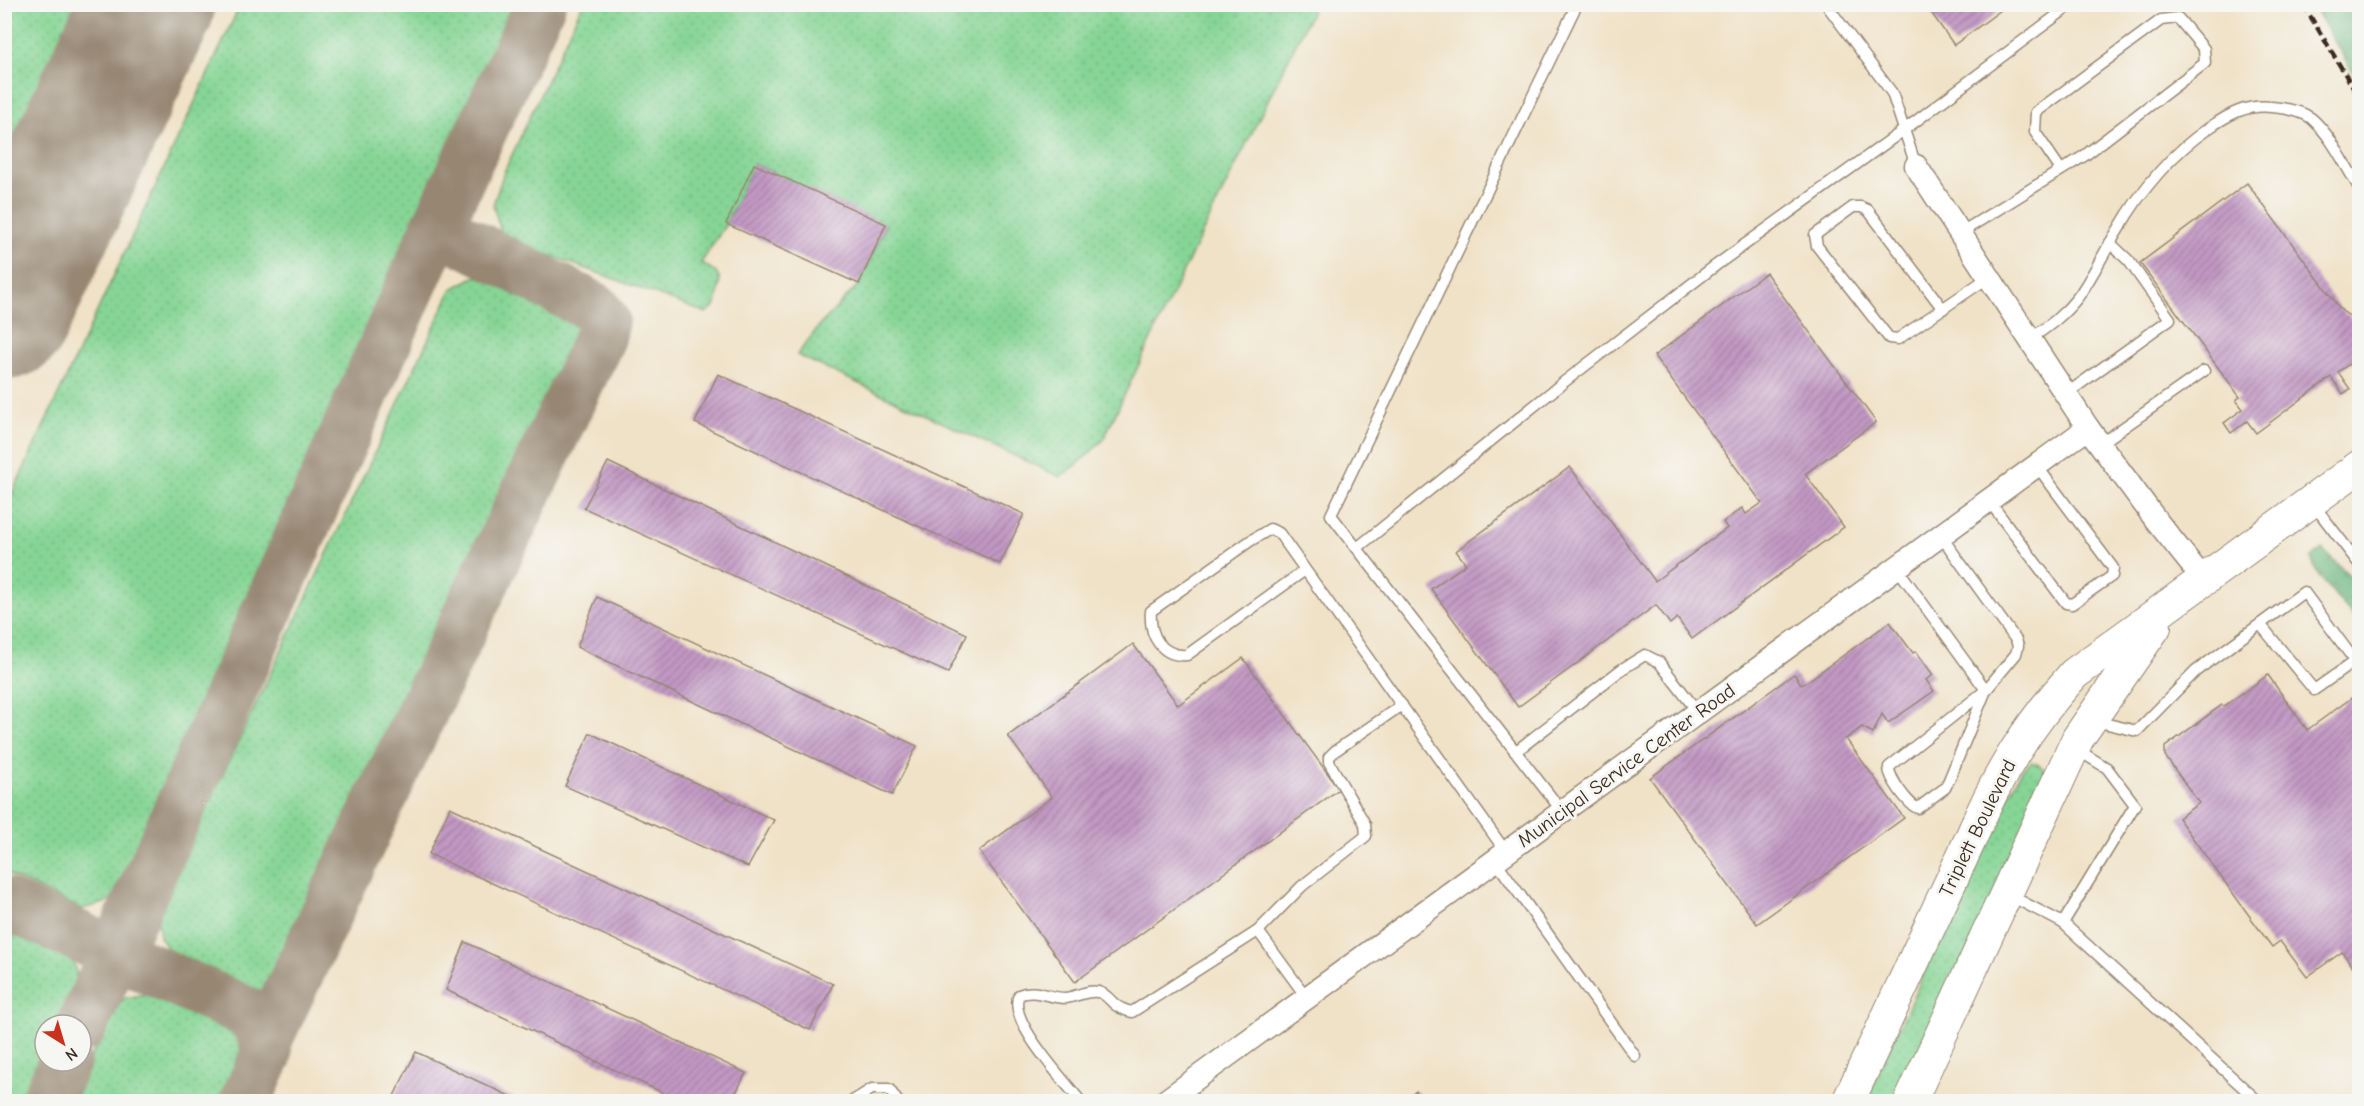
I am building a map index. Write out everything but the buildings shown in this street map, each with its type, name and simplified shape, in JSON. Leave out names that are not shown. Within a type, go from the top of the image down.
[{"type":"main road","name":"Triplett Boulevard","points":[[1848,1101],[1988,797],[2010,756],[2048,702],[2074,674],[2360,466]]},
{"type":"main road","name":"Triplett Boulevard","points":[[1910,1101],[2074,747],[2089,720],[2171,604]]},
{"type":"street","points":[[1916,166],[2094,436],[2203,579]]},
{"type":"street","name":"Municipal Service Center Road","points":[[1164,1101],[1697,711],[2037,466],[2094,436]]},
{"type":"lane","points":[[1562,811],[1331,515],[1577,4]]},
{"type":"lane","points":[[1826,4],[1892,93],[1916,166]]},
{"type":"lane","points":[[1357,548],[1592,360],[1715,266],[1904,130],[2072,4]]},
{"type":"lane","points":[[1960,233],[2084,156],[2205,63],[2204,49],[2178,18],[2161,20],[2036,112],[2035,132],[2061,170]]},
{"type":"lane","points":[[2030,339],[2061,318],[2079,295],[2146,188],[2171,158],[2198,135],[2230,113],[2258,105],[2287,108],[2309,116],[2324,132],[2360,189]]},
{"type":"lane","points":[[1942,309],[1868,210],[1853,207],[1815,236],[1817,246],[1889,338],[1898,339],[1989,277]]},
{"type":"lane","points":[[2066,394],[2170,319],[2129,261],[2110,243]]},
{"type":"lane","points":[[2094,436],[2204,371]]},
{"type":"lane","points":[[1989,501],[2066,603],[2072,604],[2112,576],[2113,568],[2037,466]]},
{"type":"lane","points":[[2311,501],[2360,565]]},
{"type":"lane","points":[[1305,570],[1187,655],[1174,656],[1164,648],[1155,637],[1150,625],[1151,611],[1250,541],[1270,529],[1279,534],[1305,570],[1402,705],[1635,1056]]},
{"type":"lane","points":[[1941,536],[2016,640],[2018,646],[2016,654],[1986,690],[1889,767],[1890,775],[1914,808],[1918,808],[1945,788],[1986,690]]},
{"type":"lane","points":[[1897,568],[1986,690]]},
{"type":"lane","points":[[2089,720],[2138,731],[2196,671],[2260,624],[2304,592],[2355,661],[2314,690],[2260,624]]},
{"type":"lane","points":[[1515,752],[1622,669],[1645,656],[1659,662],[1697,711]]},
{"type":"lane","points":[[1081,1101],[1024,1028],[1016,1006],[1019,995],[1035,992],[1066,998],[1095,991],[1109,997],[1118,1007],[1132,1012],[1258,931],[1302,886],[1366,836],[1365,824],[1329,762],[1329,757],[1402,705]]},
{"type":"lane","points":[[2063,922],[2135,805],[2107,768],[2074,747]]},
{"type":"lane","points":[[2005,893],[2063,922],[2259,1101]]},
{"type":"lane","points":[[1258,931],[1307,998]]},
{"type":"lane","points":[[851,1101],[872,1089],[889,1089],[898,1101]]},
{"type":"green space","points":[[4,5],[88,5],[5,184]]},
{"type":"green space","points":[[240,5],[534,5],[130,876],[115,897],[104,903],[82,909],[5,873],[5,509]]},
{"type":"green space","points":[[582,5],[1315,5],[1103,440],[1060,477],[797,355],[820,325],[859,284],[886,225],[754,164],[726,224],[701,263],[718,275],[720,283],[716,305],[706,313],[503,238],[493,205],[504,172]]},
{"type":"green space","points":[[2313,5],[2359,5],[2359,83]]},
{"type":"green space","points":[[497,272],[573,307],[584,332],[578,361],[284,986],[274,998],[261,1000],[176,960],[160,937],[157,914],[452,289],[472,278]]},
{"type":"green space","points":[[2322,549],[2350,576],[2359,589],[2359,623],[2319,576],[2311,559]]},
{"type":"green space","points":[[2031,762],[2042,768],[2048,780],[1898,1101],[1865,1102],[1987,836],[2022,770]]},
{"type":"green space","points":[[5,921],[58,947],[75,967],[76,982],[73,1001],[68,1013],[33,1013],[33,1073],[41,1073],[28,1101],[5,1101]]},
{"type":"green space","points":[[151,993],[217,1020],[252,1044],[253,1060],[233,1101],[71,1101],[84,1073],[93,1073],[93,1053],[112,1012],[125,998]]},
{"type":"taxiway","points":[[88,1013],[437,227],[540,4]]},
{"type":"taxiway","points":[[265,1043],[600,337],[604,321],[595,308],[437,227]]},
{"type":"taxiway","points":[[4,903],[246,1012],[261,1032],[266,1056],[245,1102]]},
{"type":"taxiway","points":[[46,1102],[59,1073]]},
{"type":"runway","points":[[4,313],[148,4]]},
{"type":"railway","points":[[2303,4],[2360,99]]}]
